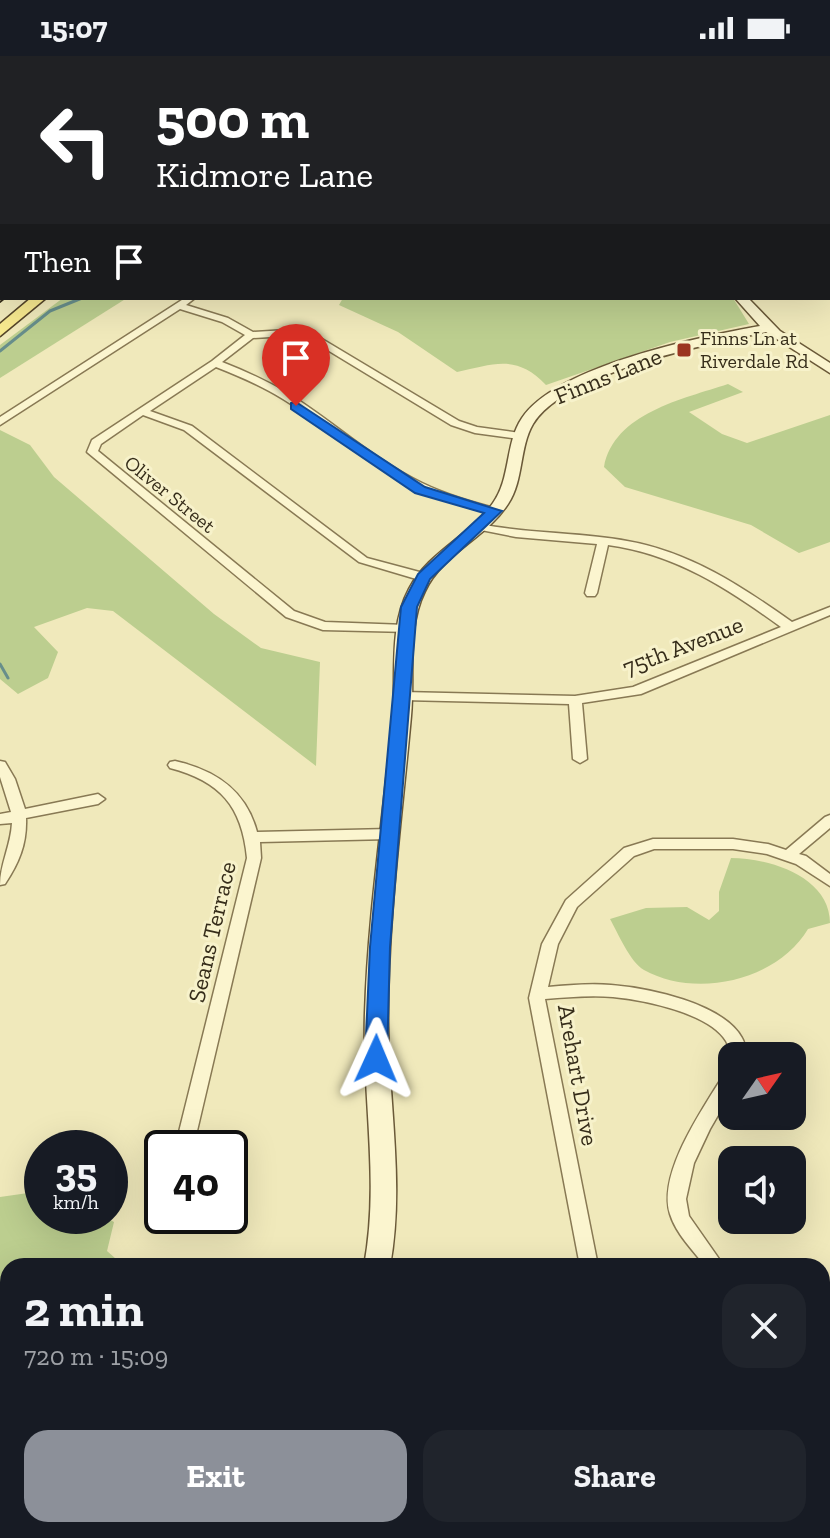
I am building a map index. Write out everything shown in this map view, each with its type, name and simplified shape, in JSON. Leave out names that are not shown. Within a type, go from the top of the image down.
[{"type":"main road","points":[[0,314],[16,300]]},
{"type":"main road","points":[[0,332],[37,300]]},
{"type":"street","points":[[0,422],[188,300]]},
{"type":"street","points":[[743,300],[768,328],[830,369]]},
{"type":"street","points":[[180,306],[225,320],[251,335],[287,333],[314,338],[455,423],[475,430],[520,436]]},
{"type":"street","name":"Finns Lane","points":[[378,1258],[387,1193],[376,1059],[377,984],[409,607],[423,577],[494,511],[509,487],[520,436],[537,408],[564,390],[672,350],[768,328]]},
{"type":"street","name":"Oliver Street","points":[[251,335],[215,363],[92,445],[92,452],[290,614],[323,626],[406,629]]},
{"type":"street","points":[[215,363],[263,384],[420,490],[494,511]]},
{"type":"street","points":[[144,412],[188,428],[363,560],[423,577]]},
{"type":"street","points":[[480,527],[517,535],[603,541],[655,550],[694,564],[790,627]]},
{"type":"street","points":[[591,593],[603,541]]},
{"type":"street","name":"75th Avenue","points":[[403,696],[575,700],[636,691],[830,611]]},
{"type":"street","points":[[575,700],[580,759]]},
{"type":"street","points":[[0,765],[14,791],[19,850],[0,880]]},
{"type":"street","name":"Seans Terrace","points":[[175,765],[199,769],[216,780],[241,809],[253,837],[254,858],[242,919],[189,1130]]},
{"type":"street","points":[[0,819],[98,799]]},
{"type":"street","points":[[789,855],[830,820]]},
{"type":"street","points":[[253,837],[390,834]]},
{"type":"street","name":"Arehart Drive","points":[[587,1258],[538,1012],[538,993],[550,944],[571,904],[629,852],[645,845],[667,843],[754,846],[789,855],[830,881]]},
{"type":"street","points":[[538,993],[612,991],[671,1003],[724,1026],[737,1042]]},
{"type":"street","points":[[709,1258],[680,1216],[677,1192],[695,1141],[718,1101]]},
{"type":"green space","points":[[60,300],[124,300],[0,378],[0,345]]},
{"type":"green space","points":[[342,300],[734,300],[749,324],[670,342],[546,385],[535,375],[515,365],[494,364],[457,372],[398,332],[339,305]]},
{"type":"green space","points":[[728,384],[743,392],[689,412],[722,434],[747,443],[830,415],[830,542],[799,553],[751,525],[625,487],[604,467],[610,449],[621,433],[636,421],[672,403]]},
{"type":"green space","points":[[0,430],[30,445],[54,477],[214,614],[261,648],[320,662],[316,766],[113,611],[87,608],[34,627],[58,652],[48,678],[18,694],[0,679]]},
{"type":"green space","points":[[731,858],[779,866],[809,882],[820,893],[830,923],[808,929],[794,947],[777,961],[734,980],[687,983],[665,979],[639,966],[610,919],[646,908],[687,907],[709,920],[719,911],[719,892]]},
{"type":"green space","points":[[24,1194],[24,1234],[111,1234],[107,1251],[115,1258],[0,1258],[0,1197]]},
{"type":"waterway","points":[[0,351],[50,311],[77,300]]},
{"type":"waterway","points":[[0,664],[8,678]]},
{"type":"place","name":"Finns Ln at Riverdale Rd","points":[[684,350]]},
{"type":"route","points":[[296,406],[420,490],[471,507],[494,511],[470,537],[423,577],[409,607],[377,984],[376,1059]]}]
